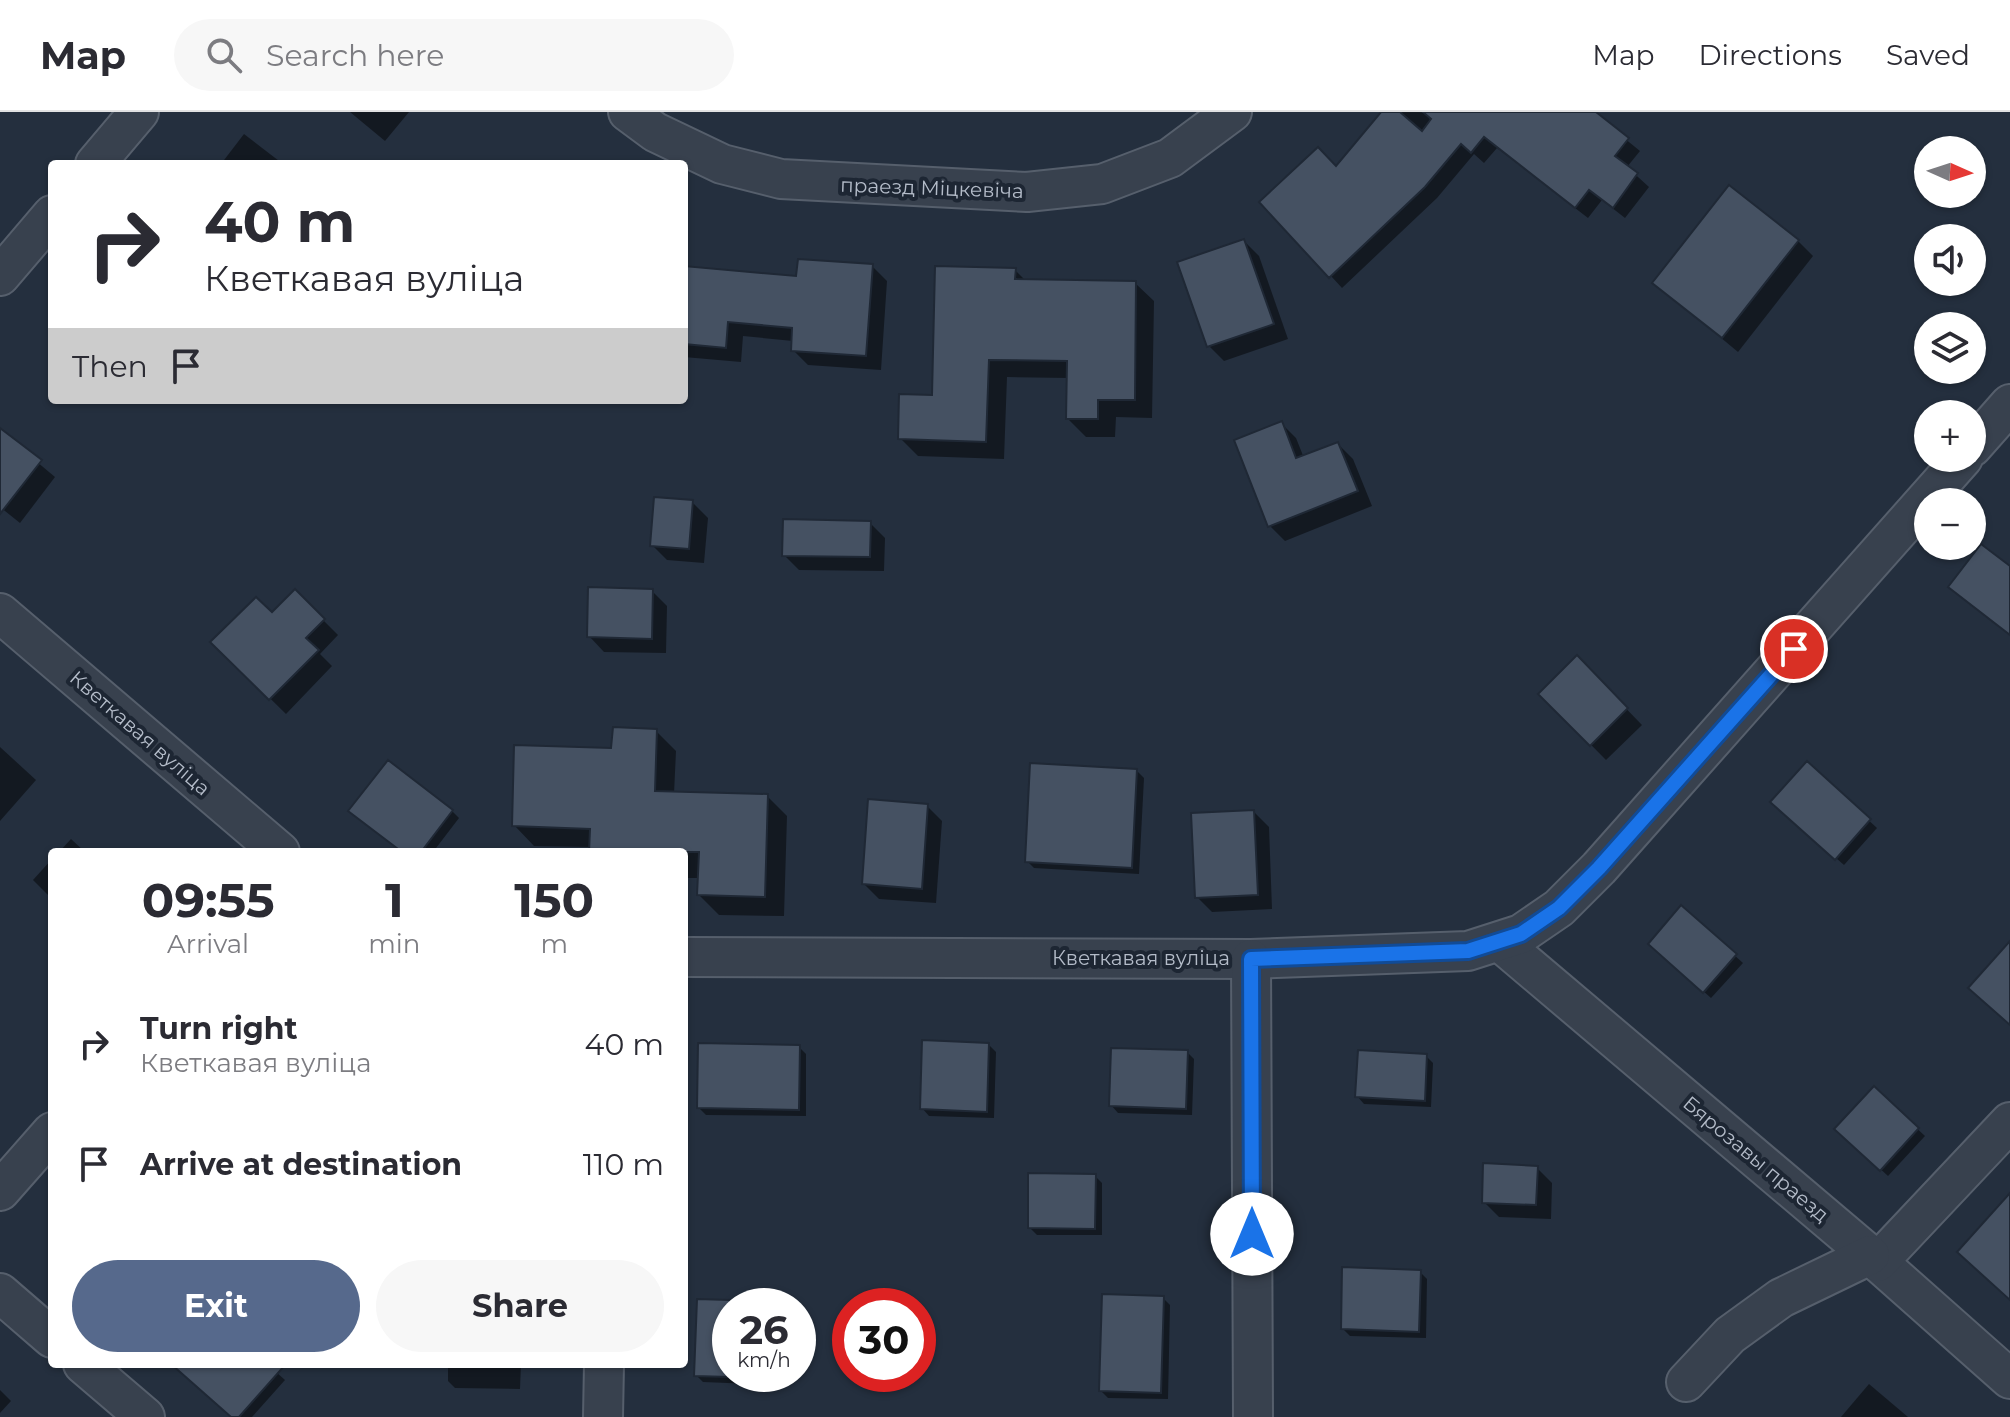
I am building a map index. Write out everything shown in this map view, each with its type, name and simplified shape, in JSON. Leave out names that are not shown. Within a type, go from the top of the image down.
[{"type":"street","points":[[98,160],[139,112]]},
{"type":"street","name":"праезд Міцкевіча","points":[[628,112],[655,132],[722,164],[781,179],[1027,192],[1102,184],[1170,158],[1232,112]]},
{"type":"street","points":[[0,276],[48,220]]},
{"type":"street","points":[[1986,431],[2010,404]]},
{"type":"street","name":"Кветкавая вуліца","points":[[688,957],[1251,959],[1468,951],[1521,934],[1559,908],[1599,868],[1951,472]]},
{"type":"street","name":"Кветкавая вуліца","points":[[0,613],[272,848]]},
{"type":"street","name":"Бярозавы праезд","points":[[1500,942],[1874,1258],[2010,1379]]},
{"type":"street","points":[[1251,959],[1253,1417]]},
{"type":"street","points":[[1686,1382],[1730,1335],[1781,1298],[1874,1258],[2010,1122]]},
{"type":"street","points":[[0,1191],[48,1137]]},
{"type":"street","points":[[0,1293],[48,1335]]},
{"type":"street","points":[[88,1368],[145,1417]]},
{"type":"street","points":[[603,1417],[604,1368]]},
{"type":"building","points":[[1381,112],[1400,112],[1422,131],[1431,119],[1423,112],[1596,112],[1629,138],[1615,156],[1638,173],[1613,208],[1589,190],[1575,208],[1484,137],[1471,153],[1461,144],[1425,187],[1329,278],[1259,202],[1318,147],[1336,166]]},
{"type":"building","points":[[1729,185],[1799,240],[1722,338],[1652,283]]},
{"type":"building","points":[[1244,239],[1274,324],[1207,347],[1177,262]]},
{"type":"building","points":[[798,259],[873,264],[866,356],[791,351],[792,328],[728,322],[726,348],[688,344],[688,266],[796,276]]},
{"type":"building","points":[[935,266],[1016,268],[1015,279],[1136,281],[1135,400],[1098,400],[1098,419],[1066,419],[1067,361],[989,360],[986,442],[898,439],[899,394],[932,395]]},
{"type":"building","points":[[1282,421],[1296,458],[1338,442],[1358,491],[1268,527],[1234,440]]},
{"type":"building","points":[[0,428],[42,460],[0,514]]},
{"type":"building","points":[[654,497],[693,500],[689,549],[650,546]]},
{"type":"building","points":[[783,519],[871,521],[870,557],[782,556]]},
{"type":"building","points":[[1986,548],[2010,566],[2010,635],[1948,587],[1969,560],[1986,560]]},
{"type":"building","points":[[588,587],[653,589],[652,639],[587,637]]},
{"type":"building","points":[[295,589],[325,619],[306,638],[319,650],[269,700],[210,642],[256,597],[272,612]]},
{"type":"building","points":[[1577,655],[1628,708],[1590,746],[1538,694]]},
{"type":"building","points":[[613,727],[657,729],[655,791],[768,794],[765,897],[697,895],[699,852],[688,852],[688,848],[589,848],[590,829],[512,826],[514,745],[611,748]]},
{"type":"building","points":[[388,760],[453,810],[424,848],[397,848],[348,811]]},
{"type":"building","points":[[1807,761],[1871,819],[1835,860],[1770,802]]},
{"type":"building","points":[[1030,763],[1137,769],[1132,868],[1025,862]]},
{"type":"building","points":[[868,799],[928,804],[922,889],[862,884]]},
{"type":"building","points":[[1254,810],[1258,895],[1195,898],[1191,813]]},
{"type":"building","points":[[1681,905],[1737,954],[1703,993],[1648,944]]},
{"type":"building","points":[[2010,941],[2010,1025],[1968,988]]},
{"type":"building","points":[[922,1040],[989,1043],[987,1112],[920,1109]]},
{"type":"building","points":[[698,1043],[800,1045],[799,1110],[697,1108]]},
{"type":"building","points":[[1111,1048],[1188,1050],[1186,1109],[1109,1106]]},
{"type":"building","points":[[1358,1050],[1427,1054],[1425,1101],[1355,1097]]},
{"type":"building","points":[[1874,1086],[1919,1128],[1880,1171],[1834,1129]]},
{"type":"building","points":[[1483,1163],[1538,1166],[1536,1205],[1482,1203]]},
{"type":"building","points":[[1028,1173],[1096,1174],[1095,1229],[1028,1228]]},
{"type":"building","points":[[2010,1193],[2010,1300],[1957,1252]]},
{"type":"building","points":[[1342,1267],[1421,1270],[1419,1332],[1341,1329]]},
{"type":"building","points":[[1102,1294],[1164,1296],[1161,1393],[1099,1391]]},
{"type":"building","points":[[697,1299],[712,1299],[712,1376],[694,1376]]},
{"type":"building","points":[[176,1368],[282,1368],[239,1417],[231,1417]]},
{"type":"route","points":[[1252,1234],[1251,959],[1468,951],[1521,934],[1559,908],[1599,868],[1794,649]]}]
